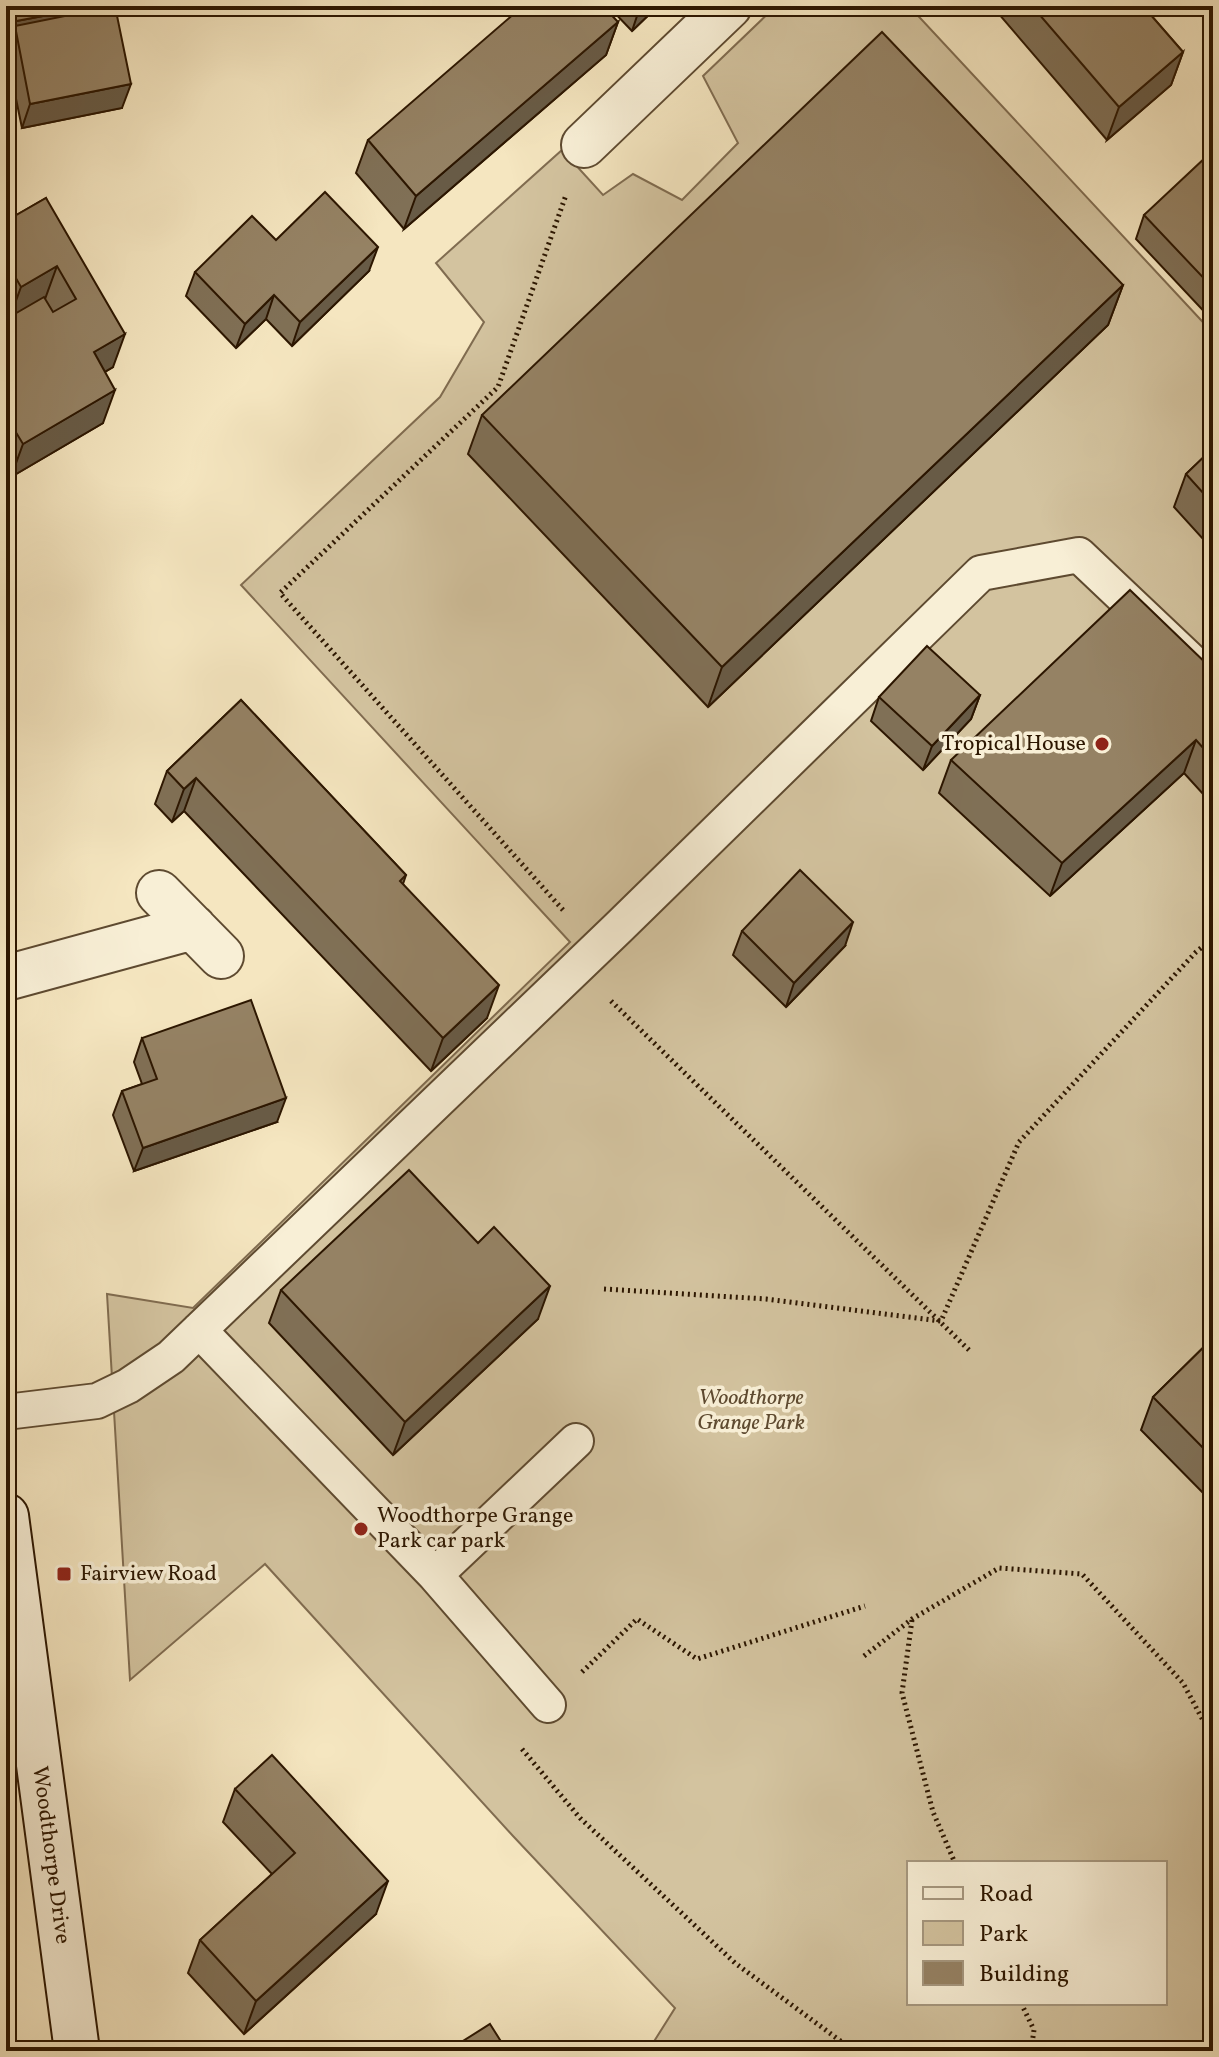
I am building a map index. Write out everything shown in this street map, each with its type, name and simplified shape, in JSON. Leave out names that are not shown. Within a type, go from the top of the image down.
[{"type":"street","points":[[584,145],[729,6]]},
{"type":"street","points":[[6,978],[207,941],[159,893]]},
{"type":"street","name":"Woodthorpe Drive","points":[[6,1516],[77,2051]]},
{"type":"lane","points":[[6,1412],[97,1401],[128,1386],[171,1357],[981,573],[1079,555],[1213,682]]},
{"type":"lane","points":[[199,1330],[435,1575],[548,1705]]},
{"type":"lane","points":[[435,1575],[576,1441]]},
{"type":"path","points":[[584,145],[498,387],[280,593],[586,957],[971,1352]]},
{"type":"path","points":[[941,1321],[1019,1142],[1196,952],[1213,938]]},
{"type":"path","points":[[604,1289],[766,1299],[941,1321]]},
{"type":"path","points":[[864,1656],[912,1619],[999,1568],[1082,1574],[1183,1683],[1213,1739]]},
{"type":"path","points":[[854,2051],[735,1963],[580,1818],[513,1739],[637,1619],[697,1659],[865,1606]]},
{"type":"path","points":[[912,1619],[902,1693],[933,1812],[954,1861]]},
{"type":"path","points":[[1022,2005],[1034,2030],[1031,2051]]},
{"type":"green space","name":"Woodthorpe Grange Park","points":[[776,6],[909,6],[1213,333],[1213,2051],[648,2051],[675,2008],[265,1564],[130,1680],[107,1294],[193,1308],[570,942],[241,585],[440,397],[484,322],[436,263],[562,150],[603,195],[633,174],[682,200],[738,143],[703,76]]},
{"type":"building","points":[[8,6],[76,6],[75,10],[11,22]]},
{"type":"building","points":[[79,6],[115,6],[131,84],[30,104],[15,26],[80,13]]},
{"type":"building","points":[[523,6],[603,6],[618,22],[416,196],[368,140]]},
{"type":"building","points":[[1032,6],[1143,6],[1183,52],[1119,107]]},
{"type":"building","points":[[882,32],[1123,285],[722,667],[482,415]]},
{"type":"building","points":[[1206,157],[1213,164],[1213,288],[1144,215]]},
{"type":"building","points":[[325,192],[378,247],[300,322],[274,295],[245,324],[195,272],[252,216],[276,240]]},
{"type":"building","points":[[46,198],[125,334],[94,352],[115,390],[23,444],[6,416],[6,319],[44,297],[53,312],[76,299],[57,266],[21,287],[6,261],[6,221]]},
{"type":"building","points":[[1213,448],[1213,504],[1186,474]]},
{"type":"building","name":"Tropical House","points":[[1130,590],[1213,670],[1213,759],[1196,740],[1062,863],[951,760]]},
{"type":"building","points":[[927,646],[980,695],[932,746],[879,697]]},
{"type":"building","points":[[241,700],[406,875],[400,881],[499,985],[443,1038],[196,778],[184,789],[167,771]]},
{"type":"building","points":[[800,870],[853,922],[794,983],[742,931]]},
{"type":"building","points":[[251,1000],[286,1098],[143,1148],[122,1091],[157,1079],[142,1038]]},
{"type":"building","points":[[409,1170],[478,1243],[494,1227],[550,1286],[405,1422],[281,1290]]},
{"type":"building","points":[[1213,1338],[1213,1458],[1153,1397]]},
{"type":"building","points":[[272,1755],[388,1881],[256,2001],[200,1940],[295,1853],[235,1789]]},
{"type":"building","points":[[490,2024],[507,2051],[447,2051]]},
{"type":"place","name":"Tropical House","points":[[1102,744]]},
{"type":"place","name":"Woodthorpe Grange Park car park","points":[[361,1529]]},
{"type":"place","name":"Fairview Road","points":[[64,1574]]}]
